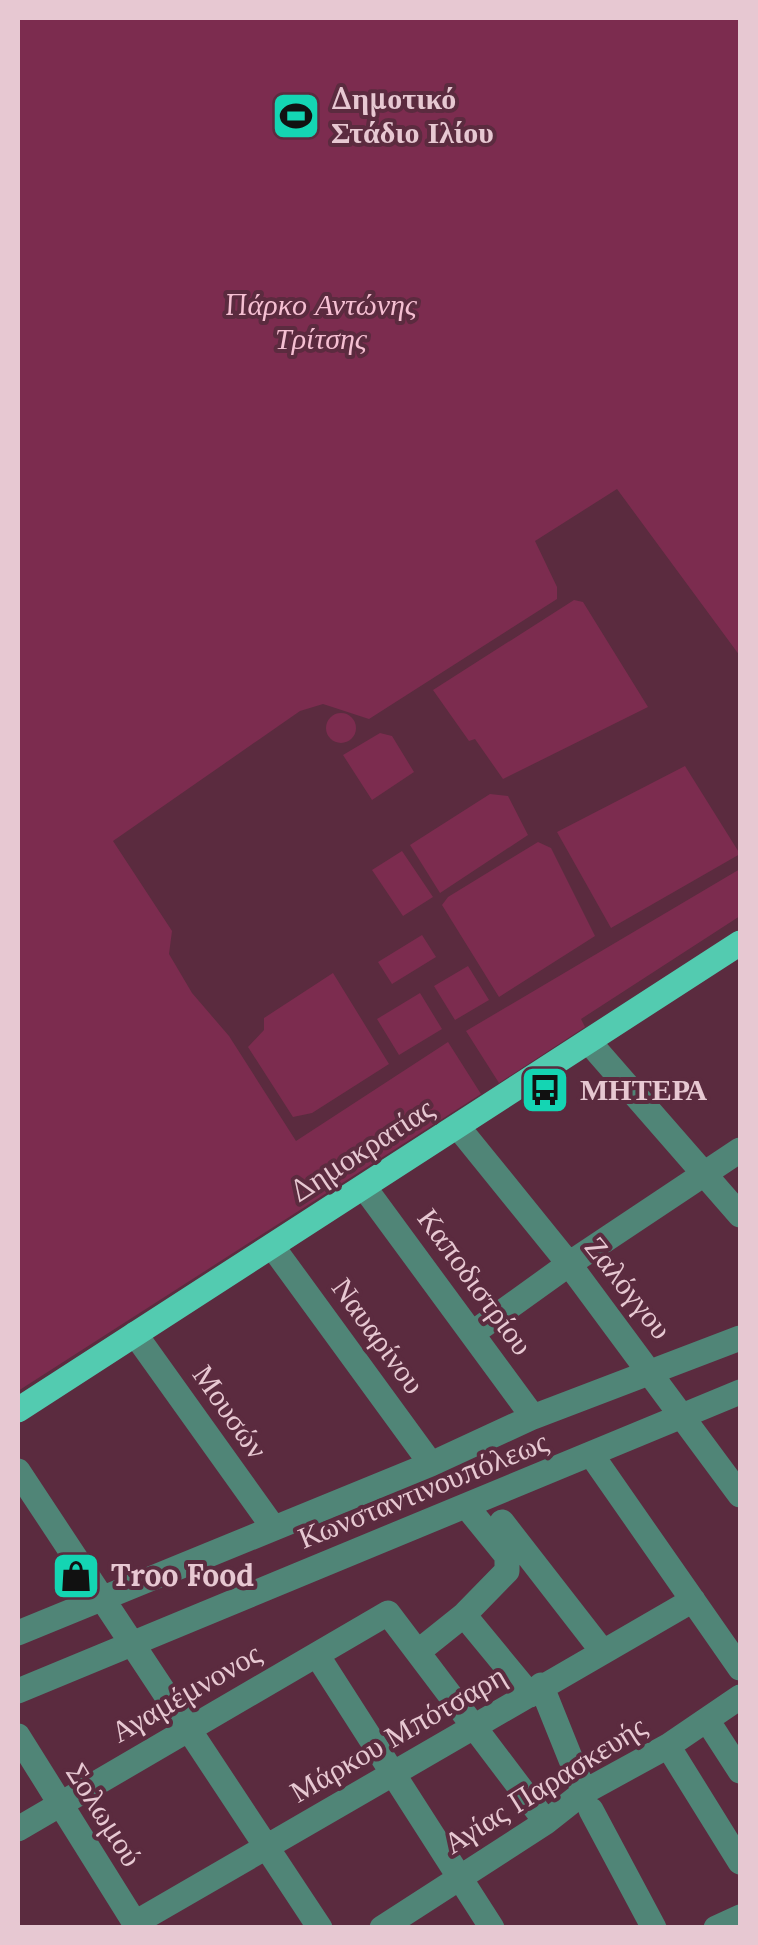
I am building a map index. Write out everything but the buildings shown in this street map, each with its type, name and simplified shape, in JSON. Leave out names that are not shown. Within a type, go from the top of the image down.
[{"type":"main road","name":"Δημοκρατίας","points":[[18,1410],[740,944]]},
{"type":"street","points":[[589,1042],[740,1215]]},
{"type":"street","name":"Ζαλόγγου","points":[[458,1127],[569,1264],[740,1494]]},
{"type":"street","points":[[473,1334],[569,1264],[740,1150]]},
{"type":"street","name":"Καποδιστρίου","points":[[364,1187],[533,1416]]},
{"type":"street","name":"Ναυαρίνου","points":[[272,1246],[431,1464]]},
{"type":"street","name":"Μουσών","points":[[135,1334],[273,1528]]},
{"type":"street","name":"Κωνσταντινουπόλεως","points":[[18,1633],[431,1464],[533,1416],[653,1374],[740,1338]]},
{"type":"street","name":"Κωνσταντινουπόλεως","points":[[18,1691],[593,1457],[740,1392]]},
{"type":"street","points":[[593,1457],[740,1668]]},
{"type":"street","points":[[18,1472],[135,1642],[320,1928]]},
{"type":"street","points":[[476,1503],[508,1564],[500,1581],[419,1651],[546,1822]]},
{"type":"street","points":[[476,1503],[603,1652]]},
{"type":"street","name":"Μάρκου Μπότσαρη","points":[[136,1925],[692,1600]]},
{"type":"street","name":"Αγαμέμνονος","points":[[18,1829],[388,1613],[419,1651]]},
{"type":"street","points":[[464,1615],[536,1690],[654,1928]]},
{"type":"street","points":[[317,1655],[463,1876],[492,1928]]},
{"type":"street","name":"Αγίας Παρασκευής","points":[[382,1928],[546,1822],[588,1801],[740,1696]]},
{"type":"street","points":[[707,1720],[740,1772]]},
{"type":"street","name":"Σολωμού","points":[[18,1736],[136,1925]]},
{"type":"street","points":[[668,1746],[740,1862]]},
{"type":"street","points":[[716,1928],[740,1918]]},
{"type":"green space","name":"Πάρκο Αντώνης Τρίτσης","points":[[18,18],[740,18],[740,656],[617,489],[535,541],[557,587],[557,599],[369,719],[323,704],[300,711],[113,841],[172,931],[169,954],[192,993],[229,1036],[296,1141],[448,1042],[481,1094],[18,1391]]},
{"type":"green space","points":[[574,600],[583,602],[648,707],[503,779],[475,739],[469,741],[433,690]]},
{"type":"green space","points":[[341,713],[352,717],[356,728],[352,739],[341,743],[330,739],[326,728],[330,717]]},
{"type":"green space","points":[[380,733],[392,736],[414,772],[372,800],[343,755]]},
{"type":"green space","points":[[685,766],[740,854],[611,928],[557,832]]},
{"type":"green space","points":[[490,794],[508,796],[528,835],[440,893],[410,845]]},
{"type":"green space","points":[[538,842],[551,848],[595,936],[499,997],[442,905],[448,897]]},
{"type":"green space","points":[[402,851],[433,897],[403,916],[372,870]]},
{"type":"green space","points":[[740,869],[740,916],[581,1019],[585,1027],[499,1083],[466,1031]]},
{"type":"green space","points":[[422,935],[436,957],[392,984],[378,962]]},
{"type":"green space","points":[[468,966],[489,1000],[455,1020],[434,986]]},
{"type":"green space","points":[[333,973],[389,1064],[312,1113],[293,1117],[248,1047],[264,1030],[264,1018]]},
{"type":"green space","points":[[420,993],[442,1029],[399,1055],[377,1019]]},
{"type":"place","name":"Δημοτικό Στάδιο Ιλίου","points":[[296,116]]},
{"type":"place","name":"ΜΗΤΕΡΑ","points":[[545,1090]]},
{"type":"place","name":"Troo Food","points":[[76,1576]]}]
